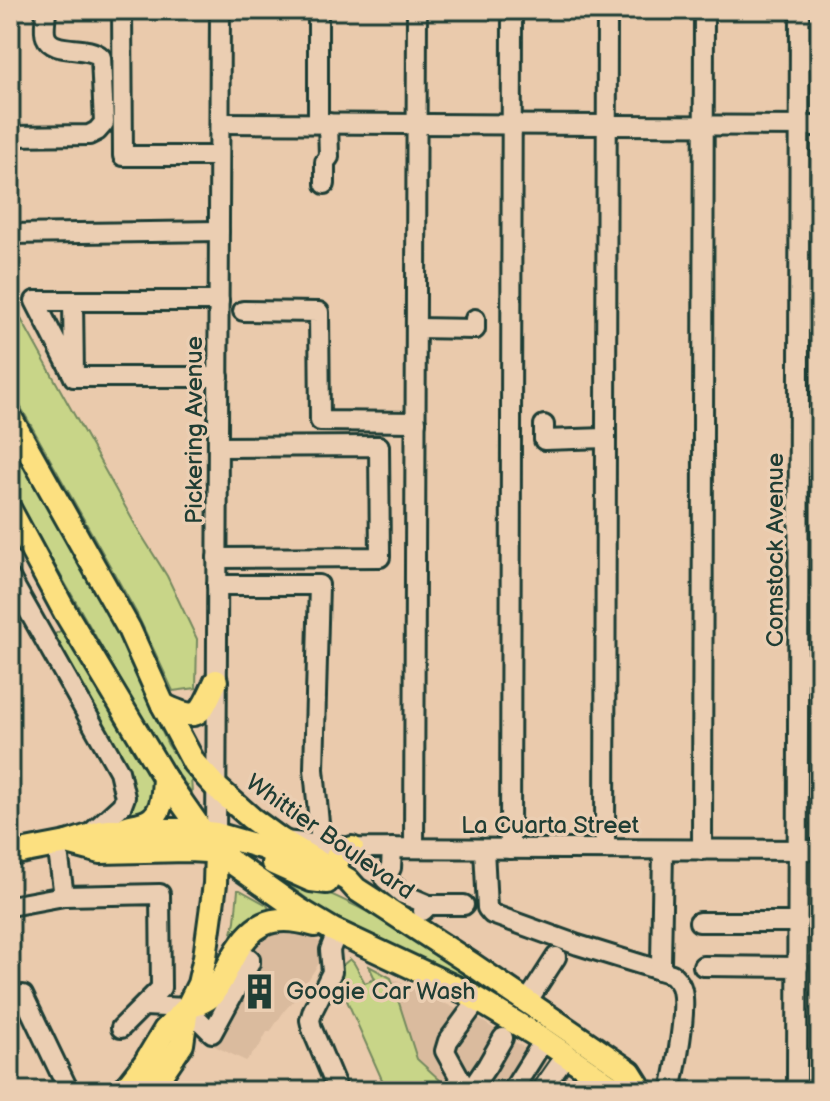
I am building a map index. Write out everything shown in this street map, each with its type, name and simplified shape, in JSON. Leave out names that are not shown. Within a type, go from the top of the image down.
[{"type":"main road","name":"Whittier Boulevard","points":[[10,417],[129,629],[163,705],[194,763],[215,786],[251,818],[331,877],[348,880],[356,889],[630,1072],[642,1091]]},
{"type":"main road","points":[[10,510],[66,614],[164,777],[212,839],[298,909],[335,931],[436,977],[478,1000],[507,1032],[544,1040],[610,1085],[629,1091]]},
{"type":"main road","points":[[163,705],[181,714],[198,713],[204,708],[216,681]]},
{"type":"main road","points":[[10,854],[149,821],[159,811],[164,777]]},
{"type":"main road","points":[[119,830],[212,839],[311,880],[331,877],[337,857],[352,848]]},
{"type":"main road","points":[[70,842],[100,852],[188,850],[212,839]]},
{"type":"main road","points":[[123,1091],[165,1030],[187,1008],[199,984],[216,879],[212,839]]},
{"type":"main road","points":[[187,1008],[209,998],[237,949],[253,930],[273,920],[289,919],[335,931]]},
{"type":"main road","points":[[150,1091],[182,1044],[187,1008]]},
{"type":"street","points":[[10,136],[89,135],[104,123],[101,57],[94,51],[52,45],[46,36],[46,10]]},
{"type":"street","points":[[122,10],[123,156],[219,156]]},
{"type":"street","name":"Pickering Avenue","points":[[212,839],[219,447],[220,10]]},
{"type":"street","points":[[318,10],[323,123],[329,157],[325,162],[325,184]]},
{"type":"street","points":[[414,848],[417,10]]},
{"type":"street","points":[[510,849],[512,10]]},
{"type":"street","points":[[605,849],[607,10]]},
{"type":"street","points":[[702,850],[704,10]]},
{"type":"street","name":"Comstock Avenue","points":[[797,1091],[800,10]]},
{"type":"street","points":[[220,123],[820,126]]},
{"type":"street","points":[[10,234],[219,231]]},
{"type":"street","points":[[74,377],[35,301],[219,301]]},
{"type":"street","points":[[73,301],[74,377]]},
{"type":"street","points":[[243,311],[319,312],[320,421],[416,422]]},
{"type":"street","points":[[416,328],[475,329],[475,319]]},
{"type":"street","points":[[74,377],[219,377]]},
{"type":"street","points":[[544,425],[544,440],[606,438]]},
{"type":"street","points":[[217,558],[380,557],[379,446],[219,447]]},
{"type":"street","points":[[10,578],[123,783],[125,797],[122,805],[70,842],[64,896]]},
{"type":"street","points":[[217,585],[319,585],[314,769],[321,845]]},
{"type":"street","points":[[40,631],[66,614]]},
{"type":"street","name":"La Cuarta Street","points":[[281,840],[352,848],[820,850]]},
{"type":"street","points":[[392,848],[391,868],[385,879],[403,894],[429,905],[464,905]]},
{"type":"street","points":[[484,849],[487,908],[492,914],[672,974],[678,980],[683,991],[682,1018],[671,1091]]},
{"type":"street","points":[[659,970],[663,850]]},
{"type":"street","points":[[10,906],[64,896],[160,894],[161,988],[121,1028]]},
{"type":"street","points":[[410,925],[429,905]]},
{"type":"street","points":[[699,922],[798,922]]},
{"type":"street","points":[[335,931],[330,950],[332,972],[310,1020],[338,1091]]},
{"type":"street","points":[[144,1006],[187,1008],[212,1033],[250,963],[250,959],[237,949]]},
{"type":"street","points":[[527,1002],[556,957]]},
{"type":"street","points":[[703,966],[798,967]]},
{"type":"street","points":[[23,995],[67,1087],[64,1091]]},
{"type":"street","points":[[478,1000],[448,1041],[445,1051],[468,1091],[507,1032]]},
{"type":"street","points":[[512,1091],[544,1040]]},
{"type":"street","points":[[541,1091],[566,1055]]},
{"type":"street","points":[[820,1065],[820,1089]]},
{"type":"shaded area","points":[[292,930],[320,942],[323,957],[259,1047],[246,1061],[204,1041],[251,949],[264,936]]},
{"type":"shaded area","points":[[391,978],[482,1021],[592,1091],[452,1091],[417,1059]]},
{"type":"green space","points":[[10,299],[137,528],[167,576],[197,639],[196,688],[173,691],[137,614],[10,388]]},
{"type":"green space","points":[[10,437],[105,607],[168,745],[191,778],[192,793],[132,700],[10,487]]},
{"type":"green space","points":[[62,630],[67,632],[156,788],[156,798],[143,816],[117,820],[128,811],[131,772],[55,639],[55,634]]},
{"type":"green space","points":[[263,866],[320,889],[374,916],[420,943],[497,996],[322,910]]},
{"type":"green space","points":[[238,890],[267,905],[270,911],[226,958],[235,921]]},
{"type":"green space","points":[[350,959],[365,983],[375,979],[369,966],[391,978],[417,1059],[452,1091],[387,1091],[337,978],[337,970]]},
{"type":"place","name":"Googie Car Wash","points":[[260,991]]}]
